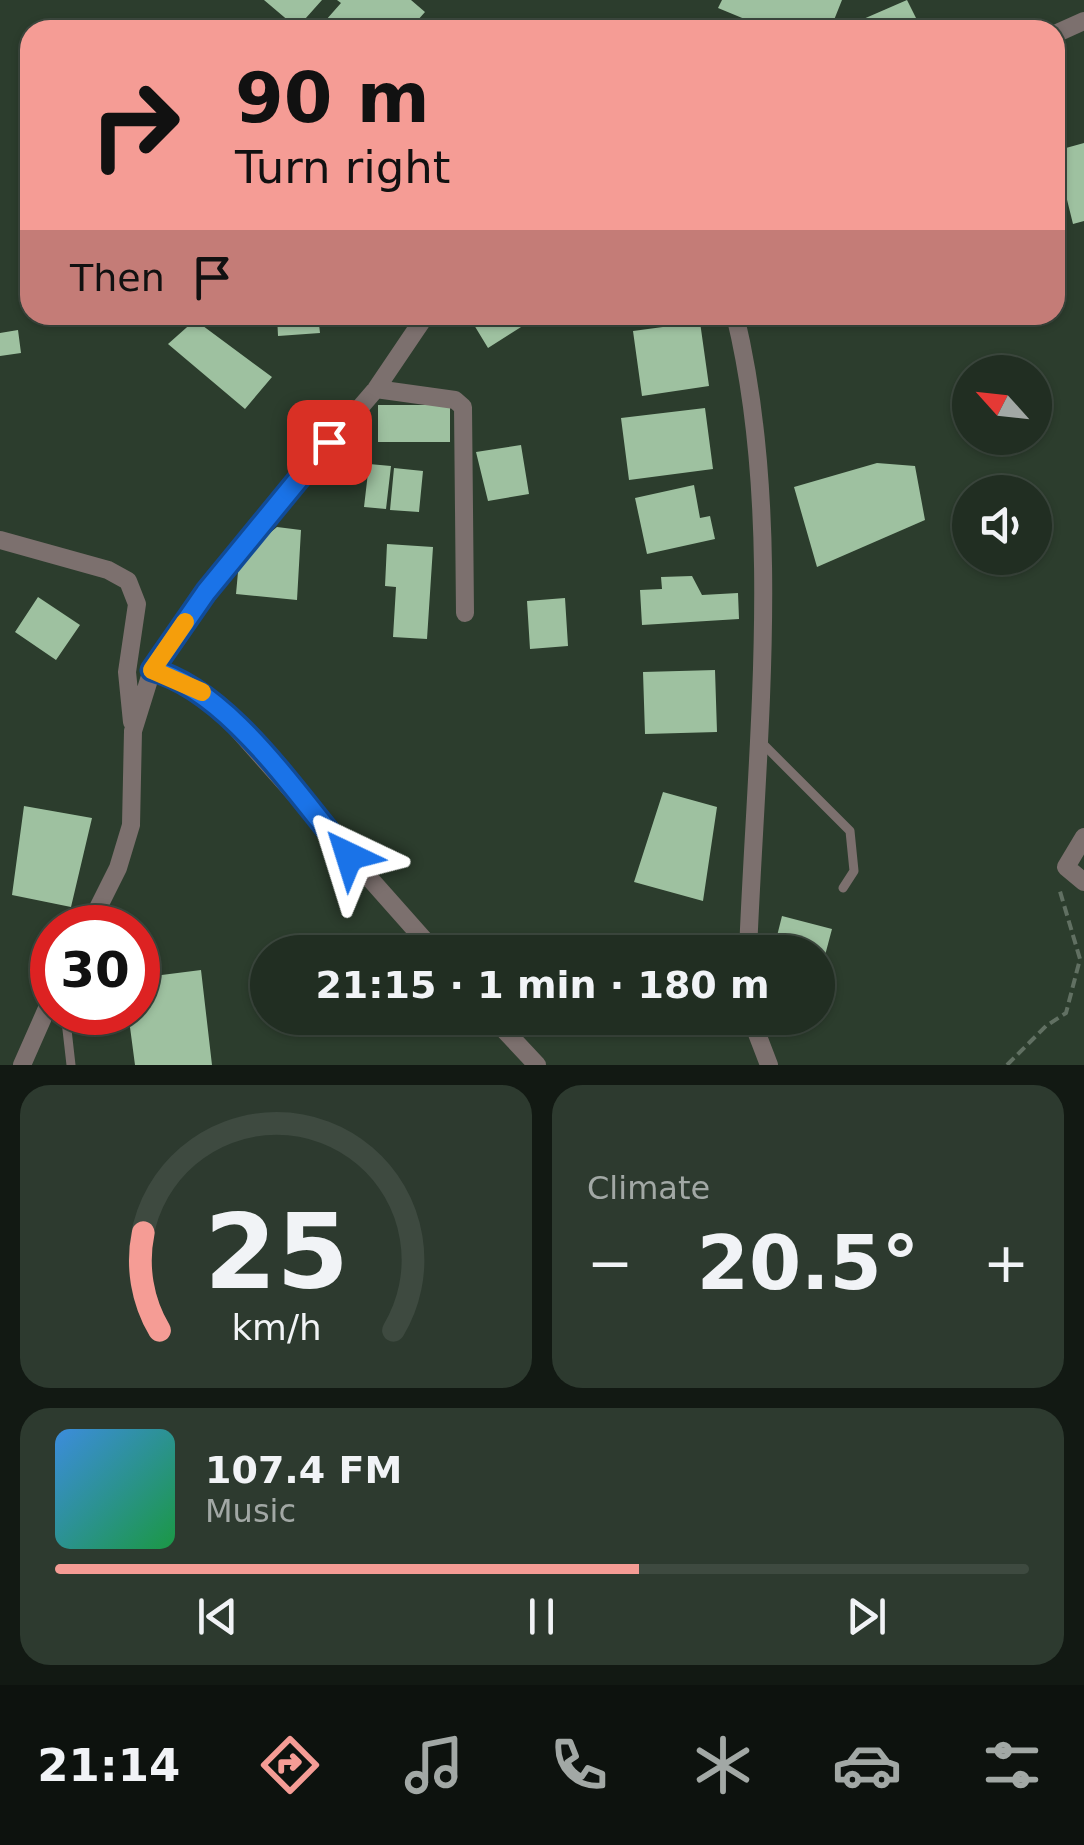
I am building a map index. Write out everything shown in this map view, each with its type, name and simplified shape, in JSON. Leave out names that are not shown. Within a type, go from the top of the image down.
[{"type":"street","points":[[133,731],[152,670],[228,565],[376,389],[419,325]]},
{"type":"street","points":[[737,325],[754,413],[762,742],[749,935]]},
{"type":"street","points":[[376,389],[456,400],[464,407],[465,613]]},
{"type":"street","points":[[0,540],[108,570],[128,581],[137,604],[127,688],[133,731],[131,824],[118,868],[100,905]]},
{"type":"street","points":[[152,670],[182,680],[216,704],[419,935]]},
{"type":"street","points":[[1084,837],[1066,867],[1084,882]]},
{"type":"street","points":[[22,1065],[35,1035]]},
{"type":"street","points":[[509,1035],[537,1065]]},
{"type":"street","points":[[757,1035],[769,1065]]},
{"type":"lane","points":[[762,742],[850,831],[854,871],[844,888]]},
{"type":"lane","points":[[68,1035],[72,1065]]},
{"type":"path","points":[[1007,1065],[1046,1026],[1066,1013],[1080,959],[1058,892],[1066,867]]},
{"type":"building","points":[[264,0],[322,0],[304,20],[288,20]]},
{"type":"building","points":[[337,0],[411,0],[425,12],[418,20],[326,20],[341,3]]},
{"type":"building","points":[[722,0],[842,0],[834,20],[747,20],[718,8]]},
{"type":"building","points":[[907,0],[917,20],[861,20]]},
{"type":"building","points":[[1084,143],[1084,221],[1073,224],[1065,192],[1065,148]]},
{"type":"building","points":[[189,325],[202,325],[272,377],[245,409],[168,344]]},
{"type":"building","points":[[277,325],[319,325],[320,333],[278,336]]},
{"type":"building","points":[[474,325],[524,325],[488,348]]},
{"type":"building","points":[[700,325],[709,386],[642,396],[633,331]]},
{"type":"building","points":[[18,330],[21,353],[0,356],[0,333]]},
{"type":"building","points":[[378,405],[450,405],[450,442],[378,442]]},
{"type":"building","points":[[705,408],[713,469],[629,480],[621,418]]},
{"type":"building","points":[[521,445],[529,494],[488,501],[476,452]]},
{"type":"building","points":[[877,463],[915,466],[925,520],[817,567],[794,487]]},
{"type":"building","points":[[369,464],[391,466],[386,509],[364,507]]},
{"type":"building","points":[[394,468],[423,471],[419,512],[390,510]]},
{"type":"building","points":[[694,485],[700,518],[710,516],[715,539],[647,554],[635,498]]},
{"type":"building","points":[[277,527],[301,530],[297,600],[236,594],[239,561],[247,561],[248,551]]},
{"type":"building","points":[[387,544],[433,547],[427,639],[393,637],[396,587],[385,586]]},
{"type":"building","points":[[692,576],[702,595],[738,593],[739,619],[642,625],[640,590],[662,589],[661,577]]},
{"type":"building","points":[[38,597],[80,625],[56,660],[15,632]]},
{"type":"building","points":[[565,598],[568,646],[530,649],[527,601]]},
{"type":"building","points":[[715,670],[717,732],[645,734],[643,672]]},
{"type":"building","points":[[663,792],[717,807],[703,901],[634,882]]},
{"type":"building","points":[[24,806],[92,818],[71,905],[12,895]]},
{"type":"building","points":[[782,916],[832,929],[830,935],[777,935]]},
{"type":"building","points":[[201,970],[212,1065],[135,1065],[131,1035],[160,1035],[160,975]]},
{"type":"slow traffic","points":[[185,622],[152,670],[202,692]]},
{"type":"route","points":[[329,442],[206,592],[152,670],[182,680],[216,704],[349,856]]}]
